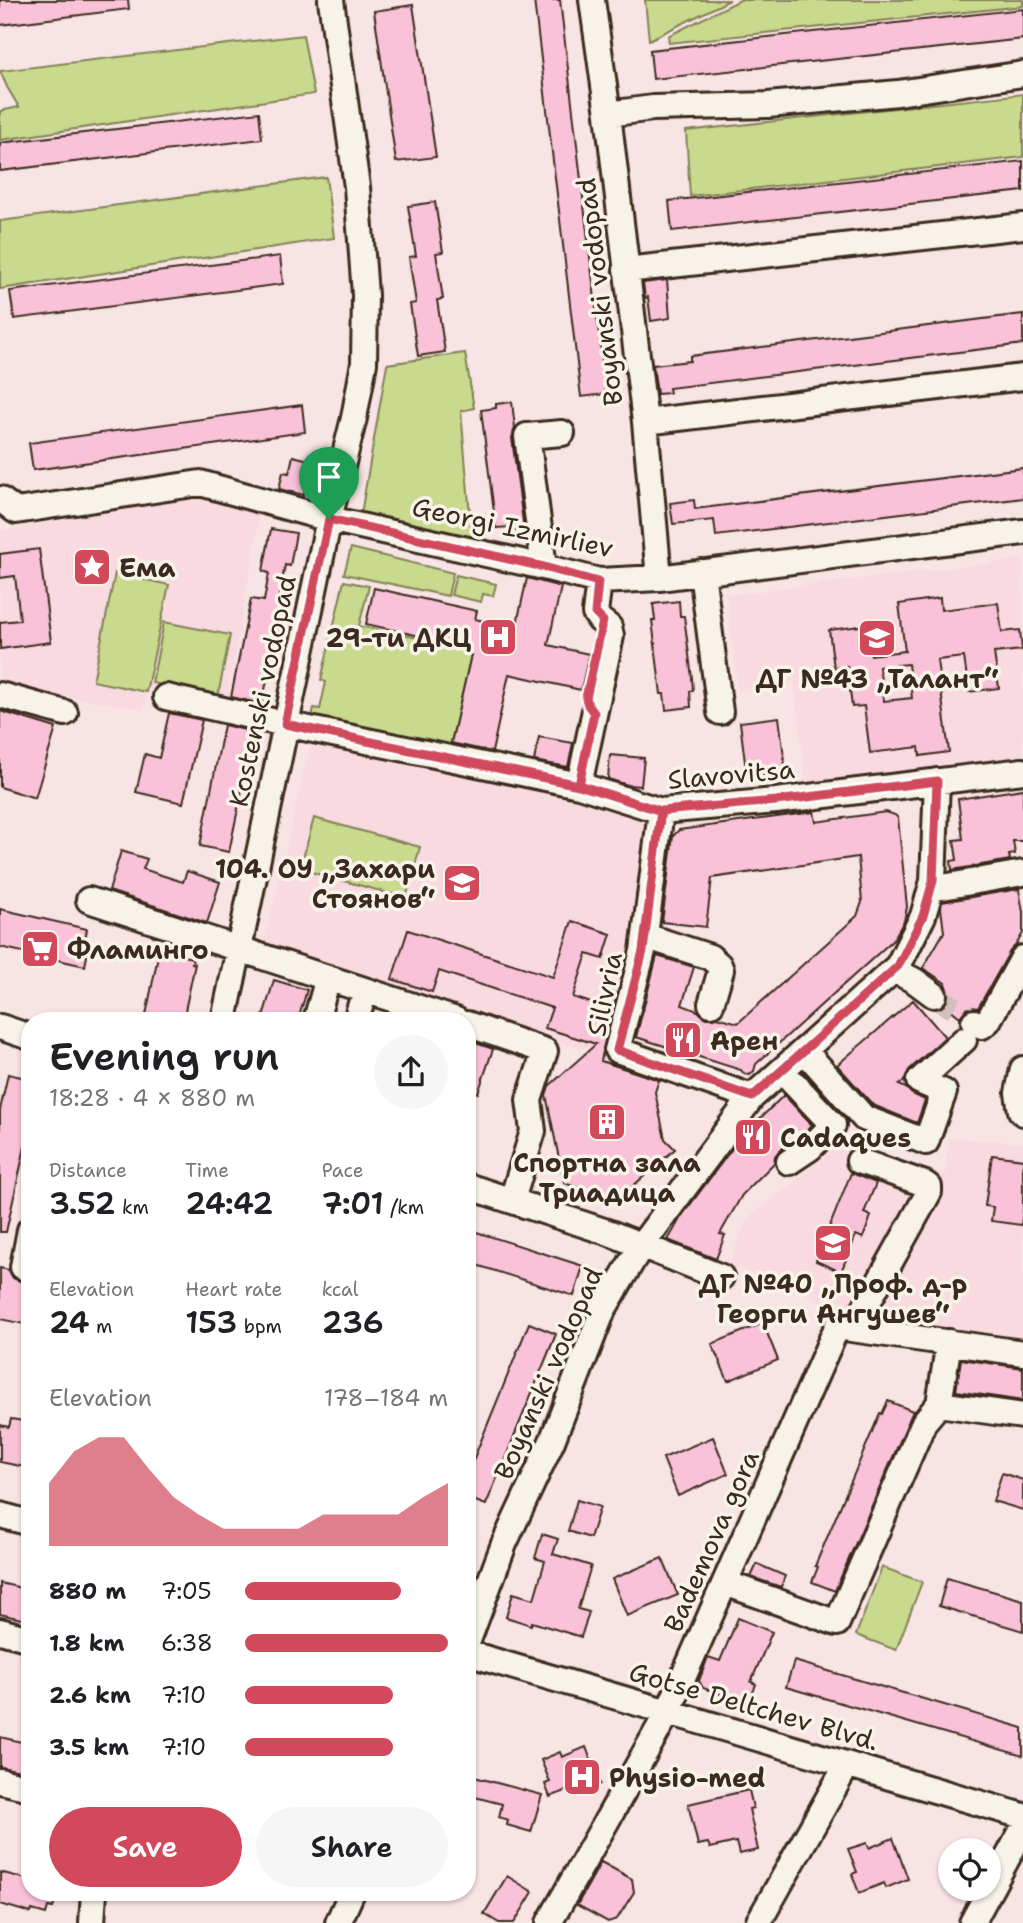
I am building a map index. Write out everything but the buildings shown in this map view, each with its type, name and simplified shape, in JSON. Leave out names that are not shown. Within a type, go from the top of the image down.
[{"type":"street","name":"Kostenski vodopad","points":[[226,1012],[364,363],[365,295],[358,187],[331,0]]},
{"type":"street","name":"Boyanski vodopad","points":[[592,0],[645,422],[659,578]]},
{"type":"street","points":[[608,114],[653,108],[768,105],[898,93],[1023,74]]},
{"type":"street","points":[[626,270],[1023,226]]},
{"type":"street","points":[[645,422],[1023,377]]},
{"type":"street","points":[[544,567],[527,436],[562,433]]},
{"type":"street","name":"Georgi Izmirliev","points":[[0,499],[16,511],[200,483],[329,519],[544,567],[598,582],[659,578],[1023,532]]},
{"type":"street","points":[[702,572],[720,712]]},
{"type":"street","points":[[579,785],[611,636],[609,627],[595,613],[598,582]]},
{"type":"street","points":[[0,695],[65,713]]},
{"type":"street","name":"Slavovitsa","points":[[166,697],[579,785],[661,811],[776,801],[1023,771]]},
{"type":"street","name":"Boyanski vodopad","points":[[476,1619],[504,1544],[552,1441],[603,1310],[641,1246],[752,1097],[898,966],[923,916],[933,881],[937,781]]},
{"type":"street","name":"Silivria","points":[[661,811],[643,951],[617,1050],[752,1097]]},
{"type":"street","points":[[931,889],[1023,873]]},
{"type":"street","points":[[89,900],[432,1012]]},
{"type":"street","points":[[645,936],[715,960],[721,970],[711,1004]]},
{"type":"street","points":[[804,1050],[864,1118],[926,1142],[944,1092],[919,1082],[969,1032],[988,1021],[1023,958]]},
{"type":"street","points":[[894,970],[934,995]]},
{"type":"street","points":[[318,1012],[328,978]]},
{"type":"street","points":[[358,1012],[365,990]]},
{"type":"street","points":[[0,1027],[21,1034]]},
{"type":"street","points":[[476,1027],[545,1051],[529,1100],[533,1131],[512,1200]]},
{"type":"street","points":[[1023,1069],[1018,1093],[1023,1113]]},
{"type":"street","points":[[782,1070],[833,1125],[810,1149],[789,1162]]},
{"type":"street","name":"Bademova gora","points":[[549,1923],[668,1712],[725,1583],[845,1328],[929,1192],[929,1187],[925,1184],[859,1161]]},
{"type":"street","points":[[476,1188],[610,1233],[722,1277]]},
{"type":"street","points":[[845,1328],[1023,1353]]},
{"type":"street","points":[[725,1583],[837,1623],[924,1422],[939,1404],[949,1342]]},
{"type":"street","points":[[939,1404],[1023,1416]]},
{"type":"street","points":[[0,1515],[21,1520]]},
{"type":"street","points":[[0,1631],[21,1637]]},
{"type":"street","name":"Gotse Deltchev Blvd.","points":[[476,1656],[1023,1816]]},
{"type":"street","points":[[758,1923],[847,1765]]},
{"type":"street","points":[[0,1781],[21,1786]]},
{"type":"street","points":[[980,1921],[1023,1829]]},
{"type":"street","points":[[92,1923],[93,1901]]},
{"type":"street","points":[[338,1923],[348,1901]]},
{"type":"shaded area","points":[[197,498],[260,514],[227,702],[148,689],[143,709],[0,685],[0,531]]},
{"type":"shaded area","name":"ДГ №43 „Талант“","points":[[1023,559],[1023,759],[807,789],[794,682],[738,689],[726,595]]},
{"type":"shaded area","name":"104. ОУ „Захари Стоянов“","points":[[312,737],[654,815],[637,954],[612,1049],[556,1045],[476,1019],[476,1012],[453,1012],[262,951]]},
{"type":"shaded area","points":[[949,1138],[1023,1143],[1023,1337],[839,1313],[794,1286],[728,1267],[747,1219],[842,1143],[945,1175]]},
{"type":"green space","points":[[645,0],[730,0],[649,40]]},
{"type":"green space","points":[[740,0],[1023,0],[1023,6],[669,43],[668,36]]},
{"type":"green space","points":[[303,35],[314,94],[0,140],[0,111],[19,107],[0,71]]},
{"type":"green space","points":[[1023,94],[1023,157],[690,196],[686,131]]},
{"type":"green space","points":[[326,177],[334,238],[0,289],[0,221]]},
{"type":"green space","points":[[465,353],[474,408],[461,411],[472,538],[361,514],[387,364]]},
{"type":"green space","points":[[351,548],[453,573],[448,596],[344,574]]},
{"type":"green space","points":[[115,573],[169,585],[146,692],[93,681]]},
{"type":"green space","points":[[456,575],[496,584],[493,596],[483,594],[481,602],[451,595]]},
{"type":"green space","points":[[344,581],[369,586],[359,626],[469,648],[467,654],[471,655],[450,748],[311,722],[314,708],[320,709],[326,682],[321,680]]},
{"type":"green space","points":[[164,622],[230,635],[218,696],[152,683]]},
{"type":"green space","points":[[314,818],[420,847],[406,898],[300,869]]},
{"type":"green space","points":[[882,1567],[922,1582],[896,1650],[856,1635]]},
{"type":"tunnel","points":[[934,995],[974,1022]]},
{"type":"place","name":"Ема","points":[[92,567]]},
{"type":"place","name":"29-ти ДКЦ","points":[[498,637]]},
{"type":"place","name":"ДГ №43 „Талант“","points":[[877,638]]},
{"type":"place","name":"104. ОУ „Захари Стоянов“","points":[[462,883]]},
{"type":"place","name":"Фламинго","points":[[40,949]]},
{"type":"place","name":"Арен","points":[[683,1040]]},
{"type":"place","name":"Спортна зала Триадица","points":[[607,1122]]},
{"type":"place","name":"Cadaques","points":[[753,1137]]},
{"type":"place","name":"ДГ №40 „Проф. д-р Георги Ангушев“","points":[[833,1243]]},
{"type":"place","name":"Physio-med","points":[[582,1777]]},
{"type":"route","points":[[329,519],[285,724],[579,785],[638,804],[661,811],[776,801],[937,781],[933,881],[923,916],[898,966],[752,1097],[617,1050],[643,951],[661,811],[579,785],[594,713],[586,698],[603,621],[595,613],[598,582],[544,567],[329,519]]}]
